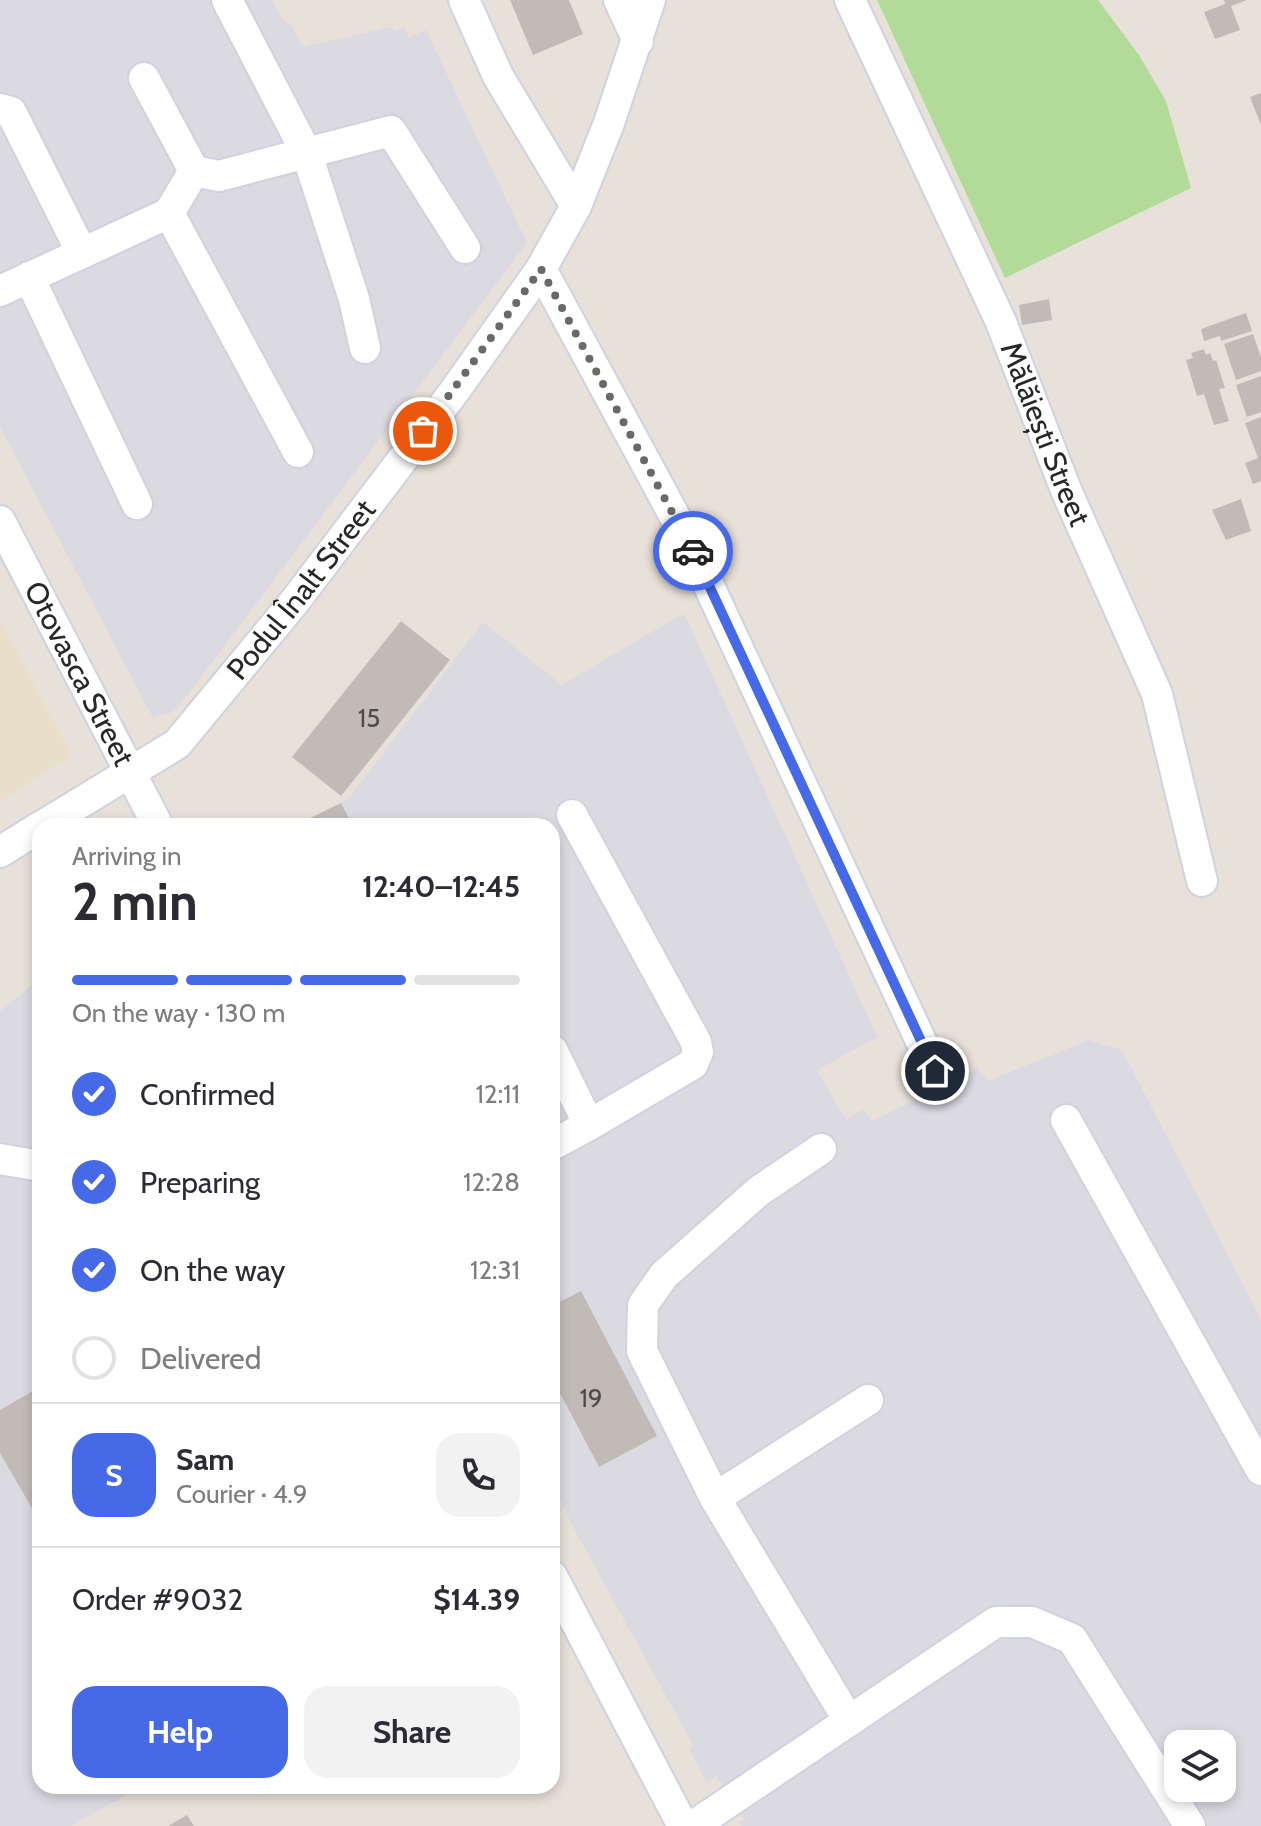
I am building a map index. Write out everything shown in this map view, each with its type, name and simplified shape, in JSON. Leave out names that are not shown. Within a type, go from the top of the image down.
[{"type":"street","points":[[227,0],[307,154],[354,299],[365,348]]},
{"type":"street","points":[[464,0],[498,76],[576,206]]},
{"type":"street","points":[[619,0],[638,41]]},
{"type":"street","name":"Podul Înalt Street","points":[[54,818],[177,744],[295,601],[456,389],[541,269],[576,206],[638,41],[650,0]]},
{"type":"street","name":"Mălăiești Street","points":[[850,0],[1001,322],[1066,490],[1157,694],[1202,881]]},
{"type":"street","points":[[144,78],[194,171]]},
{"type":"street","points":[[0,109],[11,112],[82,253]]},
{"type":"street","points":[[194,171],[219,176],[391,131],[465,248]]},
{"type":"street","points":[[0,291],[169,213],[194,171]]},
{"type":"street","points":[[169,213],[298,452]]},
{"type":"street","points":[[541,269],[687,539],[935,1071]]},
{"type":"street","points":[[29,277],[137,504]]},
{"type":"street","name":"Otovasca Street","points":[[0,521],[154,818]]},
{"type":"street","points":[[560,1141],[693,1064],[698,1052],[696,1042],[572,815]]},
{"type":"street","name":"Podul Înalt Street","points":[[0,852],[32,832]]},
{"type":"street","points":[[560,1066],[589,1125]]},
{"type":"street","points":[[1066,1120],[1261,1470]]},
{"type":"street","points":[[821,1149],[759,1191],[664,1275],[643,1305],[642,1351],[715,1498],[849,1721]]},
{"type":"street","points":[[0,1159],[32,1164]]},
{"type":"street","points":[[715,1498],[868,1400]]},
{"type":"street","points":[[560,1591],[683,1826]]},
{"type":"street","points":[[693,1826],[996,1622],[1032,1622],[1072,1639],[1190,1826]]},
{"type":"shaded area","points":[[0,0],[272,0],[283,19],[293,27],[302,47],[392,27],[395,31],[404,27],[409,38],[426,30],[527,243],[176,710],[153,718],[0,427]]},
{"type":"shaded area","points":[[684,613],[877,1037],[817,1070],[846,1120],[863,1109],[872,1121],[978,1068],[988,1081],[1089,1040],[1122,1050],[1261,1319],[1261,1826],[742,1826],[739,1822],[744,1819],[716,1776],[706,1782],[689,1748],[693,1745],[560,1500],[560,818],[310,818],[349,798],[483,622],[562,685]]},
{"type":"shaded area","points":[[0,619],[72,756],[0,801]]},
{"type":"shaded area","points":[[32,985],[32,1794],[128,1794],[71,1826],[0,1826],[0,1011]]},
{"type":"green space","points":[[877,0],[1098,0],[1139,55],[1166,101],[1191,188],[1005,278]]},
{"type":"building","points":[[510,0],[569,0],[583,34],[533,55]]},
{"type":"building","points":[[1224,0],[1247,0],[1231,6],[1240,30],[1215,39],[1204,12],[1225,4]]},
{"type":"building","points":[[1261,93],[1261,125],[1250,97]]},
{"type":"building","points":[[1049,299],[1052,320],[1022,325],[1019,305]]},
{"type":"building","points":[[1246,313],[1252,331],[1221,341],[1220,336],[1204,341],[1201,329]]},
{"type":"building","points":[[1253,334],[1261,357],[1261,371],[1236,380],[1224,344]]},
{"type":"building","points":[[1204,349],[1206,355],[1210,353],[1213,361],[1216,360],[1225,388],[1219,389],[1229,421],[1214,425],[1204,394],[1197,396],[1186,360],[1193,358],[1191,353]]},
{"type":"building","points":[[1261,376],[1261,412],[1247,417],[1236,385]]},
{"type":"building","points":[[1261,417],[1261,481],[1253,484],[1245,463],[1258,458],[1245,423]]},
{"type":"building","points":[[1241,499],[1251,531],[1226,540],[1212,510]]},
{"type":"building","points":[[401,621],[450,660],[341,796],[292,757]]},
{"type":"building","points":[[341,803],[349,818],[310,818]]},
{"type":"building","points":[[581,1291],[657,1436],[599,1467],[560,1393],[560,1302]]},
{"type":"building","points":[[32,1392],[32,1508],[0,1453],[0,1410]]},
{"type":"building","points":[[187,1815],[194,1826],[168,1826]]},
{"type":"way so far","points":[[423,431],[541,269],[693,551]]},
{"type":"route","points":[[693,551],[935,1071]]}]
